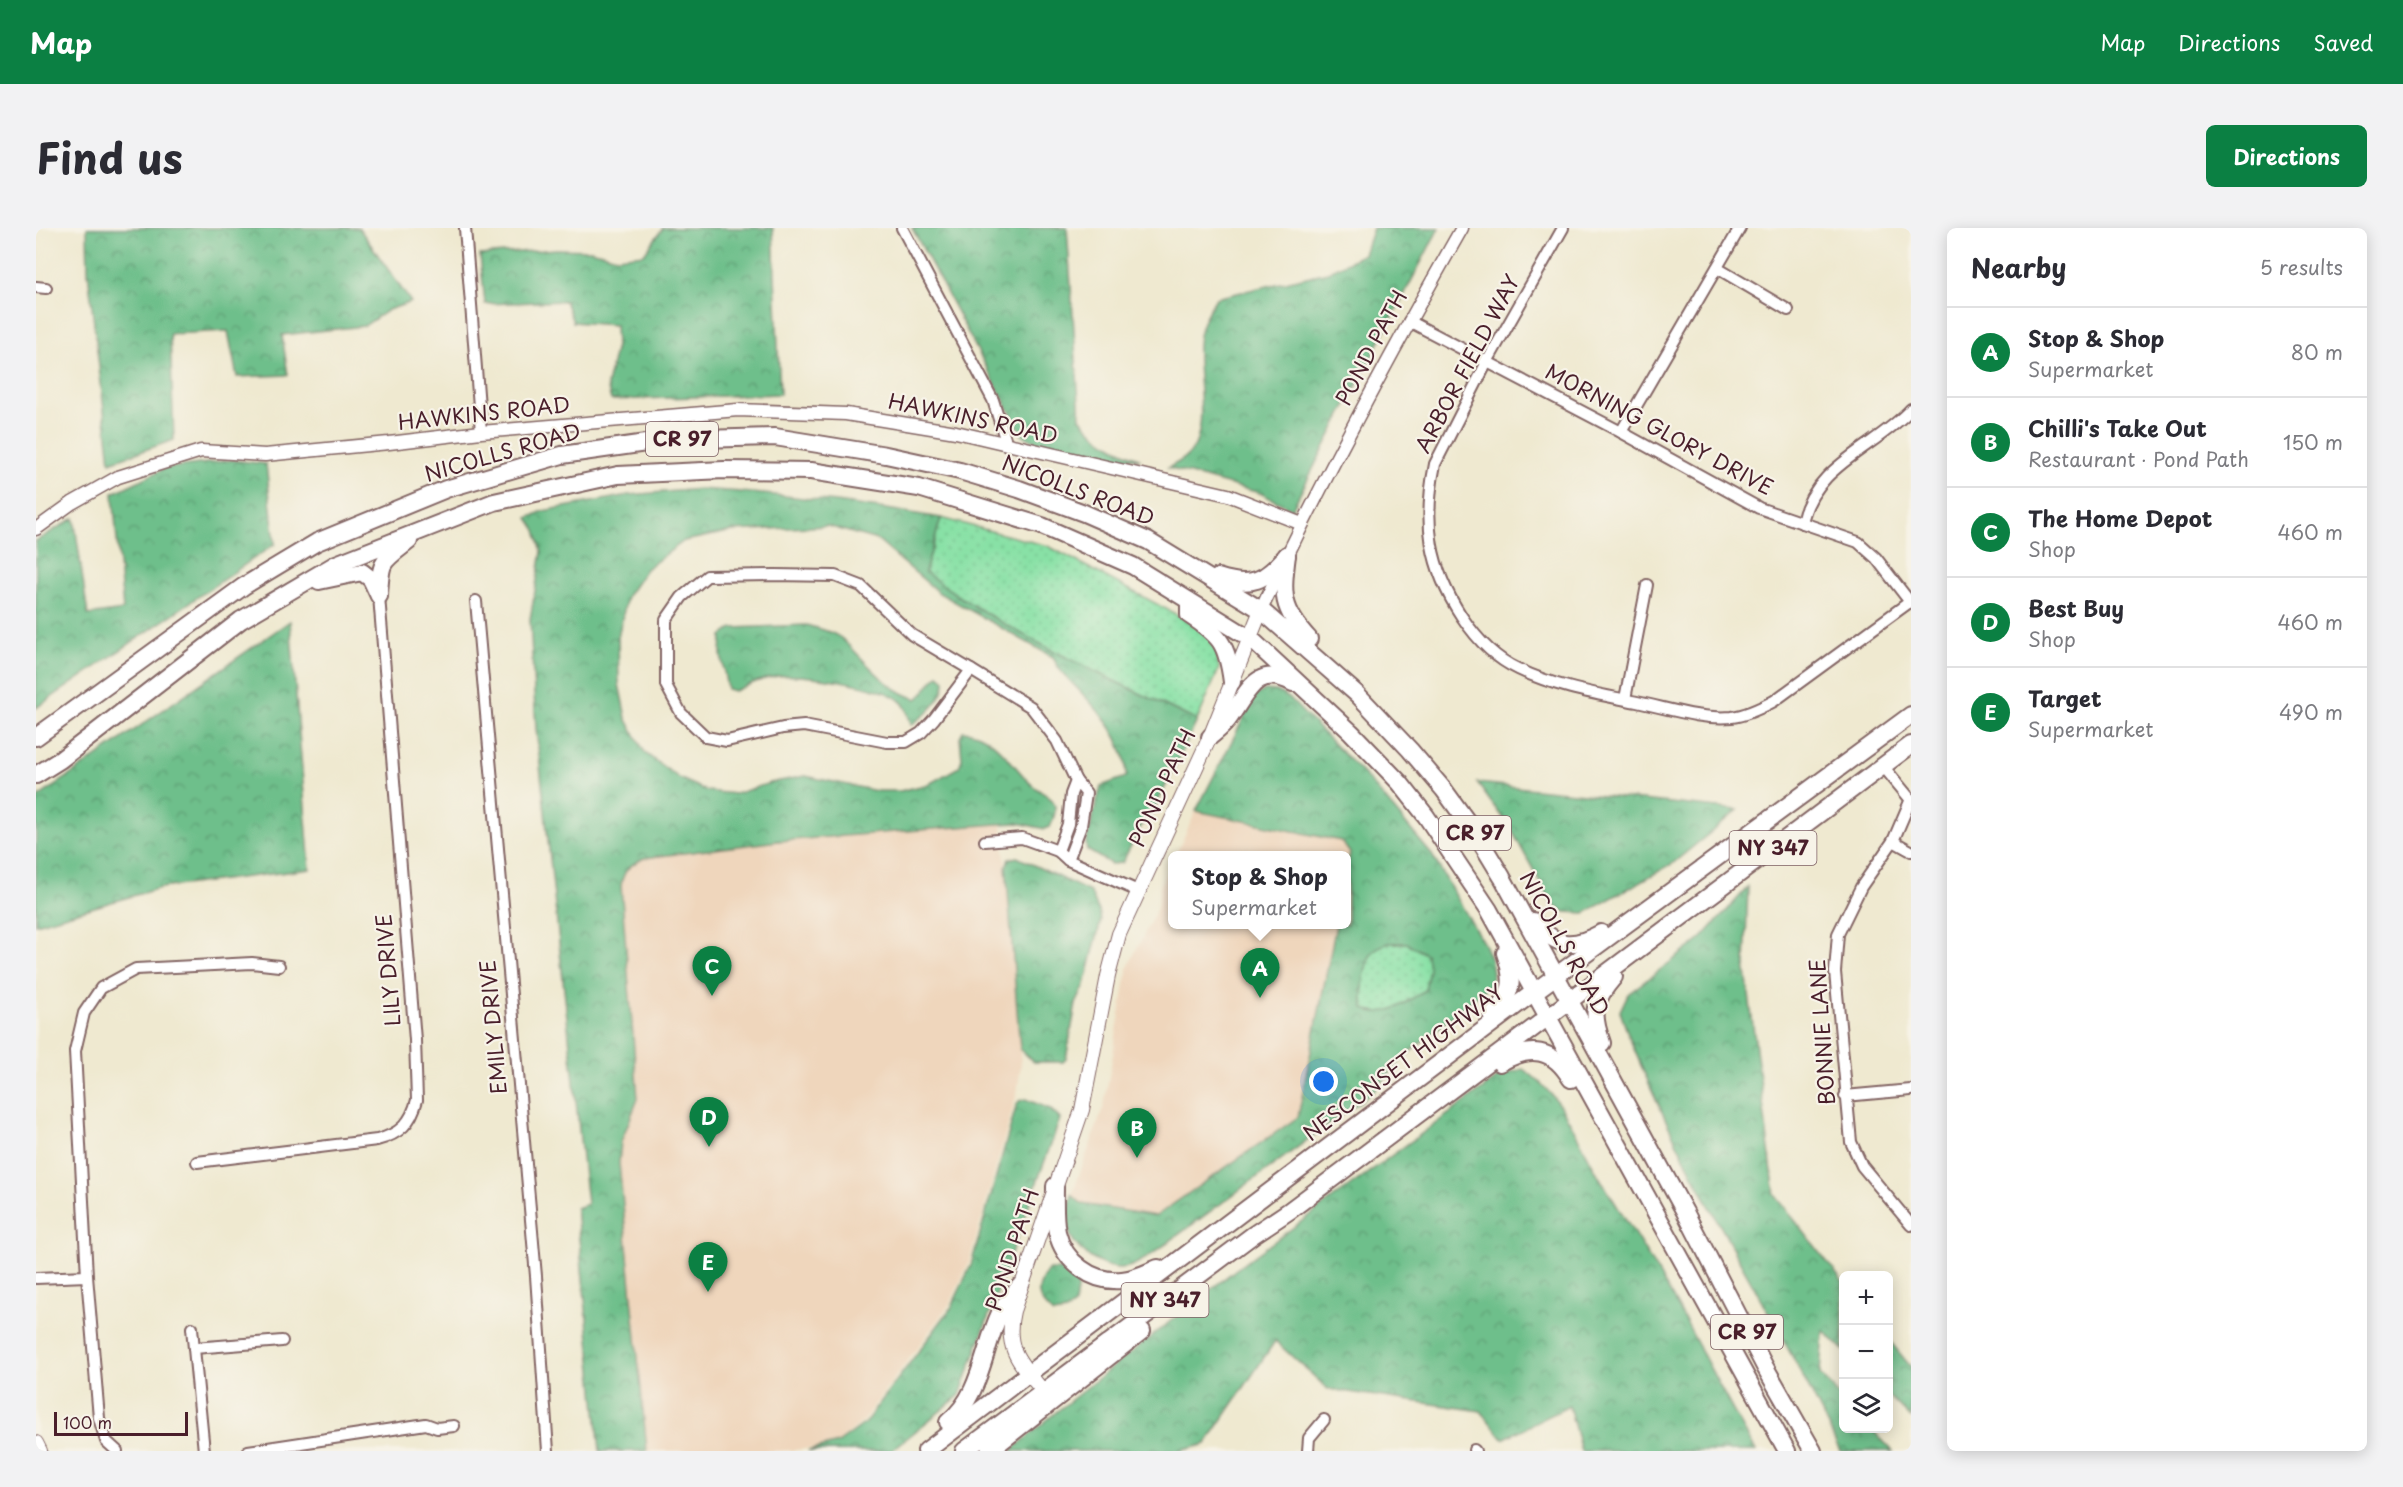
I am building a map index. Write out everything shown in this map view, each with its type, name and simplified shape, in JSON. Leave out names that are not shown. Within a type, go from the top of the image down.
[{"type":"highway","name":"NICOLLS ROAD","points":[[36,737],[244,586],[317,542],[446,489],[562,455],[666,440],[775,437],[886,455],[960,471],[1019,489],[1084,513],[1148,541],[1261,610],[1337,675],[1395,733],[1444,790],[1476,834],[1557,976],[1765,1367],[1813,1451]]},
{"type":"highway","name":"CR 97","points":[[36,775],[60,760],[241,620],[336,564],[494,502],[618,475],[724,470],[811,471],[919,488],[1042,526],[1133,566],[1251,639],[1317,699],[1400,783],[1446,844],[1489,910],[1786,1451]]},
{"type":"highway","points":[[379,596],[381,567],[384,560],[425,529]]},
{"type":"highway","points":[[1195,570],[1246,584],[1267,575],[1287,555]]},
{"type":"highway","points":[[1287,555],[1283,588],[1292,621],[1337,675]]},
{"type":"highway","points":[[300,585],[362,572],[371,579],[379,596]]},
{"type":"highway","points":[[1189,601],[1189,615],[1206,626],[1225,646],[1232,682]]},
{"type":"highway","points":[[1210,737],[1229,719],[1244,694],[1268,675],[1279,675],[1317,699]]},
{"type":"highway","name":"NESCONSET HIGHWAY","points":[[926,1451],[1534,992],[1911,715]]},
{"type":"highway","name":"NY 347","points":[[964,1451],[1911,746]]},
{"type":"highway","points":[[36,780],[60,760]]},
{"type":"highway","points":[[1516,904],[1548,936],[1564,943],[1577,944],[1588,941],[1655,904]]},
{"type":"highway","points":[[1466,1044],[1503,1005],[1512,984],[1510,968],[1489,910]]},
{"type":"highway","points":[[1619,1091],[1596,1028],[1595,1010],[1603,990],[1636,951]]},
{"type":"highway","points":[[1430,1106],[1514,1056],[1524,1052],[1538,1052],[1548,1055],[1561,1064],[1576,1088],[1607,1125]]},
{"type":"highway","points":[[1055,1186],[1055,1214],[1059,1238],[1066,1253],[1082,1269],[1103,1279],[1123,1280],[1140,1276],[1180,1259]]},
{"type":"highway","points":[[989,1451],[1255,1243],[1289,1211]]},
{"type":"highway","points":[[919,1451],[966,1402],[1000,1311],[1019,1287]]},
{"type":"main road","name":"POND PATH","points":[[1043,1391],[1016,1356],[1010,1340],[1011,1318],[1019,1287],[1082,1110],[1115,948],[1138,891],[1210,737],[1261,610]]},
{"type":"main road","points":[[36,1443],[40,1451]]},
{"type":"street","points":[[465,228],[481,432]]},
{"type":"street","points":[[902,228],[993,400],[1007,445]]},
{"type":"street","name":"POND PATH","points":[[1261,610],[1302,524],[1409,321],[1462,228]]},
{"type":"street","name":"ARBOR FIELD WAY","points":[[1563,228],[1487,362],[1436,464],[1432,482],[1430,529],[1436,564],[1444,586],[1480,642],[1515,668],[1555,683],[1717,717],[1731,717],[1754,711],[1774,701],[1910,601]]},
{"type":"street","points":[[1622,432],[1740,228]]},
{"type":"street","points":[[1717,268],[1788,310]]},
{"type":"street","name":"MORNING GLORY DRIVE","points":[[1409,321],[1622,432],[1759,508],[1858,542],[1868,550],[1910,601]]},
{"type":"street","points":[[1802,523],[1810,496],[1828,474],[1892,427],[1911,409]]},
{"type":"street","name":"HAWKINS ROAD","points":[[36,529],[72,503],[118,477],[201,451],[265,455],[481,432],[738,410],[846,414],[956,432],[1228,495],[1302,524]]},
{"type":"street","points":[[970,670],[934,719],[921,733],[906,742],[887,742],[804,726],[783,728],[727,741],[706,737],[681,713],[666,685],[666,620],[682,597],[707,576],[835,576],[861,586],[912,635],[1031,706],[1057,741],[1076,781],[1086,794],[1081,826],[1068,860]]},
{"type":"street","points":[[1625,699],[1647,585]]},
{"type":"street","name":"LILY DRIVE","points":[[197,1162],[377,1140],[403,1129],[415,1109],[417,1100],[415,1040],[379,596]]},
{"type":"street","name":"EMILY DRIVE","points":[[476,601],[536,1276],[548,1451]]},
{"type":"street","name":"BONNIE LANE","points":[[1883,766],[1911,799],[1893,841],[1861,887],[1838,934],[1835,972],[1851,1142],[1856,1155],[1911,1225]]},
{"type":"street","points":[[1058,851],[1068,824],[1076,781]]},
{"type":"street","points":[[1071,802],[1085,804]]},
{"type":"street","points":[[985,842],[1022,838],[1058,851],[1068,860],[1138,891]]},
{"type":"street","points":[[1893,841],[1911,851]]},
{"type":"street","points":[[117,1451],[106,1441],[99,1418],[87,1276],[75,1051],[84,1013],[101,988],[136,969],[252,963],[279,966]]},
{"type":"street","points":[[1845,1096],[1911,1090]]},
{"type":"street","points":[[36,1278],[87,1276]]},
{"type":"street","points":[[192,1328],[204,1451]]},
{"type":"street","points":[[194,1348],[282,1341]]},
{"type":"street","points":[[1308,1451],[1309,1438],[1324,1420]]},
{"type":"street","points":[[248,1451],[426,1424],[437,1428],[454,1426]]},
{"type":"shaded area","points":[[1196,811],[1341,840],[1349,851],[1177,851]]},
{"type":"shaded area","points":[[1002,824],[1021,1065],[1017,1093],[969,1262],[950,1304],[861,1423],[838,1442],[816,1448],[781,1451],[647,1451],[619,1163],[621,1143],[638,1099],[621,886],[623,874],[632,864],[644,858],[782,841]]},
{"type":"shaded area","points":[[1168,869],[1168,929],[1335,929],[1298,1116],[1156,1217],[1082,1204],[1072,1195],[1104,1106],[1128,967],[1157,908],[1161,884]]},
{"type":"green space","points":[[87,228],[359,228],[411,302],[388,310],[364,326],[282,335],[288,375],[237,377],[228,331],[170,334],[174,440],[110,462],[88,272]]},
{"type":"green space","points":[[663,228],[773,228],[780,394],[611,400],[607,385],[616,346],[615,325],[573,322],[565,301],[485,304],[480,255],[556,249],[591,250],[617,257],[644,254]]},
{"type":"green space","points":[[912,228],[1067,228],[1080,418],[1108,443],[1141,459],[1063,450],[1034,441],[1022,434]]},
{"type":"green space","points":[[1373,228],[1439,228],[1292,509],[1260,493],[1168,468],[1189,455],[1197,441],[1201,412],[1199,336],[1205,316],[1216,298],[1328,272],[1364,254]]},
{"type":"green space","points":[[232,460],[266,464],[275,544],[36,708],[36,541],[74,518],[88,615],[123,610],[113,493],[166,468]]},
{"type":"green space","points":[[700,489],[821,500],[941,518],[925,572],[1023,635],[1197,721],[1152,814],[1141,826],[1122,863],[1111,864],[1087,850],[1086,843],[1101,786],[1126,777],[1126,764],[1122,750],[1109,726],[1061,671],[1053,657],[939,593],[877,540],[828,526],[733,531],[684,541],[646,569],[627,596],[618,637],[619,684],[626,718],[645,753],[679,778],[707,791],[735,794],[770,783],[805,776],[877,791],[900,791],[929,784],[959,767],[962,759],[960,737],[963,731],[984,737],[993,743],[1031,784],[1053,801],[1055,811],[1050,827],[1045,829],[1018,823],[778,841],[644,858],[634,863],[625,872],[621,886],[638,1099],[621,1142],[619,1163],[647,1451],[600,1451],[576,1208],[587,1204],[536,728],[530,619],[542,552],[536,530],[528,518],[543,511],[629,495]]},
{"type":"green space","points":[[941,518],[1048,546],[1200,627],[1216,644],[1219,669],[1197,721],[1023,634],[989,615],[925,572]]},
{"type":"green space","points":[[290,621],[310,869],[160,888],[36,924],[36,799]]},
{"type":"green space","points":[[806,625],[841,638],[885,681],[905,694],[917,699],[939,675],[945,680],[942,693],[928,712],[911,725],[906,708],[899,700],[875,689],[838,681],[785,676],[763,679],[734,691],[727,689],[721,654],[722,636],[733,628]]},
{"type":"green space","points":[[1265,690],[1277,691],[1289,698],[1369,780],[1432,855],[1484,944],[1491,960],[1493,974],[1489,986],[1405,1056],[1373,1092],[1148,1257],[1126,1268],[1109,1267],[1086,1255],[1070,1235],[1068,1211],[1072,1195],[1082,1204],[1156,1216],[1298,1117],[1335,929],[1351,929],[1351,851],[1341,841],[1196,811],[1255,696]],"holes":[[[1389,943],[1407,943],[1427,955],[1429,969],[1425,990],[1389,1011],[1373,1012],[1364,1009],[1364,978],[1368,961],[1377,948]]]},
{"type":"green space","points":[[1477,783],[1738,810],[1672,864],[1585,913],[1565,912],[1552,904],[1512,831]]},
{"type":"green space","points":[[1017,857],[1090,892],[1099,911],[1101,920],[1085,985],[1076,1004],[1066,1059],[1063,1062],[1034,1062],[1020,1049],[1006,866],[1009,859]]},
{"type":"green space","points":[[1748,887],[1745,964],[1775,1195],[1839,1277],[1839,1346],[1823,1330],[1820,1374],[1839,1395],[1839,1433],[1875,1433],[1893,1451],[1840,1451],[1797,1365],[1683,1155],[1629,1037],[1620,1011],[1628,994],[1701,939]]},
{"type":"green space","points":[[1389,943],[1407,943],[1427,955],[1429,969],[1425,990],[1389,1011],[1373,1012],[1364,1009],[1363,986],[1366,969],[1376,949]]},
{"type":"green space","points":[[1523,1069],[1537,1080],[1560,1105],[1601,1180],[1673,1298],[1756,1451],[1581,1451],[1569,1406],[1503,1439],[1481,1411],[1328,1389],[1275,1341],[1206,1444],[1180,1451],[1011,1451],[1056,1412],[1235,1270],[1502,1075]]},
{"type":"green space","points":[[1025,1099],[1050,1109],[1060,1119],[960,1395],[891,1451],[808,1451],[838,1443],[864,1424],[951,1308],[971,1265],[1016,1107],[1019,1101]]},
{"type":"green space","points":[[1048,1270],[1062,1270],[1078,1283],[1075,1304],[1066,1312],[1053,1314],[1040,1298],[1039,1288]]},
{"type":"green space","points":[[1893,1345],[1911,1367],[1911,1418],[1893,1400]]},
{"type":"place","name":"The Home Depot","points":[[712,996]]},
{"type":"place","name":"Stop & Shop","points":[[1260,998]]},
{"type":"place","name":"Best Buy","points":[[709,1147]]},
{"type":"place","name":"Chilli's Take Out","points":[[1137,1158]]},
{"type":"place","name":"Target","points":[[708,1292]]}]
